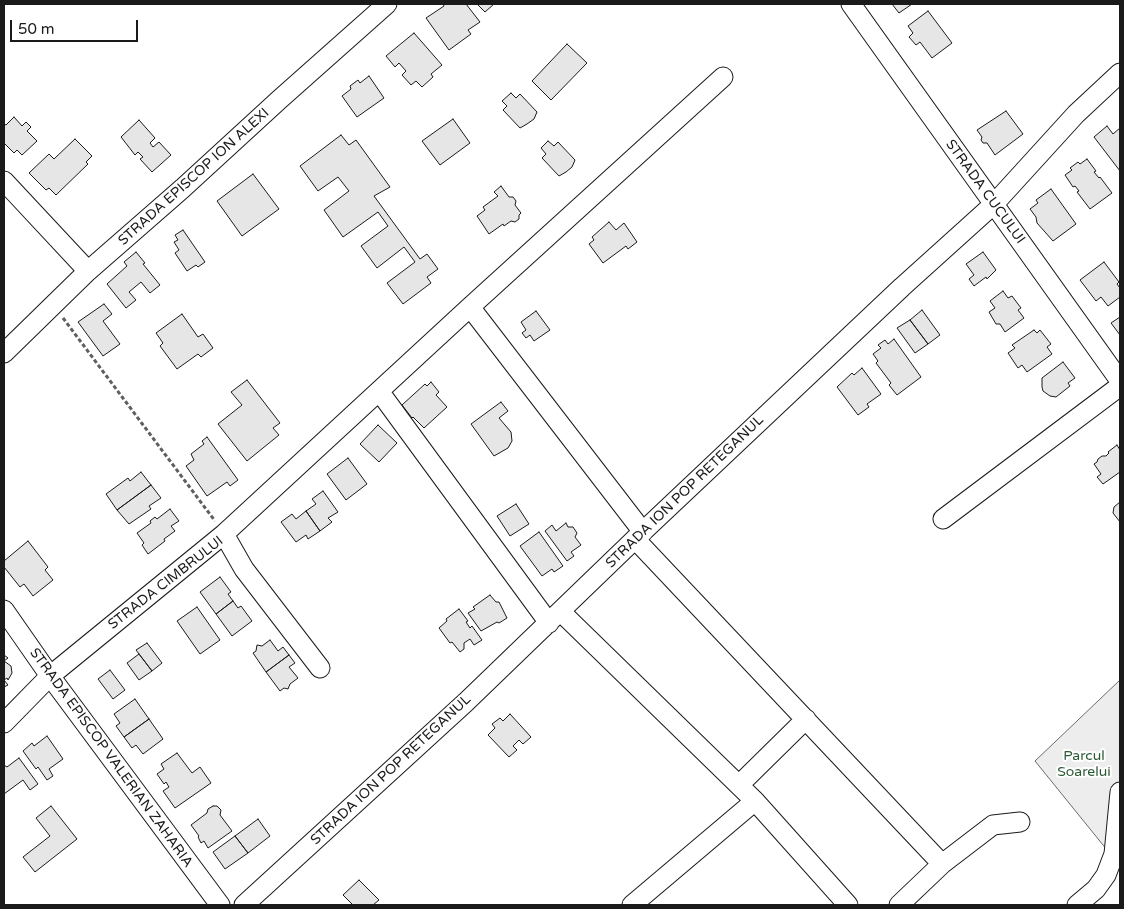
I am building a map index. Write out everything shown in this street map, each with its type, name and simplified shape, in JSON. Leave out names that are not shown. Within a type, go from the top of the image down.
[{"type":"street","name":"STRADA EPISCOP ION ALEXI","points":[[4,353],[88,271],[387,4]]},
{"type":"street","name":"STRADA CUCULUI","points":[[850,4],[1120,381]]},
{"type":"street","name":"STRADA ION POP RETEGANUL","points":[[244,905],[466,702],[639,536],[994,204],[1076,114],[1120,73]]},
{"type":"street","points":[[224,534],[723,77]]},
{"type":"street","points":[[4,181],[88,271]]},
{"type":"street","points":[[470,307],[639,536],[806,719],[942,864]]},
{"type":"street","points":[[943,519],[1120,386]]},
{"type":"street","points":[[379,391],[555,618],[739,785],[848,905]]},
{"type":"street","name":"STRADA CIMBRULUI","points":[[4,723],[50,676],[224,534],[244,569],[320,668]]},
{"type":"street","name":"STRADA EPISCOP VALERIAN ZAHARIA","points":[[4,610],[50,676],[220,905]]},
{"type":"street","points":[[739,785],[806,719]]},
{"type":"street","points":[[1077,905],[1096,889],[1106,875],[1114,854],[1120,792]]},
{"type":"street","points":[[632,905],[755,801]]},
{"type":"street","points":[[899,905],[942,864],[992,826],[1020,822]]},
{"type":"path","points":[[54,305],[224,534]]},
{"type":"shaded area","name":"Parcul Soarelui","points":[[1120,680],[1120,866],[1035,761]]},
{"type":"building","points":[[443,4],[466,4],[480,22],[468,30],[471,34],[449,50],[426,18],[444,6]]},
{"type":"building","points":[[477,4],[494,4],[485,12]]},
{"type":"building","points":[[892,4],[912,4],[899,13]]},
{"type":"building","points":[[928,11],[952,43],[932,58],[920,42],[916,45],[909,37],[913,33],[908,26]]},
{"type":"building","points":[[414,33],[442,65],[431,74],[433,77],[422,87],[416,81],[411,85],[402,75],[406,71],[399,63],[395,67],[386,56]]},
{"type":"building","points":[[567,44],[587,63],[551,100],[532,81]]},
{"type":"building","points":[[369,76],[384,98],[357,117],[342,96],[358,80],[360,83]]},
{"type":"building","points":[[511,93],[516,98],[520,94],[537,112],[534,119],[520,128],[503,110],[507,106],[502,101]]},
{"type":"building","points":[[1006,111],[1023,134],[995,155],[987,143],[983,143],[982,137],[977,130]]},
{"type":"building","points":[[14,117],[22,126],[26,122],[31,127],[27,131],[37,141],[22,155],[17,150],[14,153],[4,145],[4,124],[6,125]]},
{"type":"building","points":[[453,119],[470,143],[440,165],[422,141]]},
{"type":"building","points":[[139,120],[155,138],[150,143],[153,147],[159,142],[171,155],[152,172],[140,159],[143,157],[138,152],[135,155],[121,137]]},
{"type":"building","points":[[1107,126],[1113,134],[1120,128],[1120,171],[1094,137]]},
{"type":"building","points":[[341,135],[349,145],[356,140],[390,187],[374,196],[420,259],[427,254],[438,269],[427,277],[431,283],[403,304],[387,283],[415,262],[404,247],[377,268],[361,246],[388,226],[378,212],[343,237],[324,210],[349,191],[338,177],[318,191],[300,166]]},
{"type":"building","points":[[75,139],[92,156],[86,162],[88,164],[56,195],[49,188],[46,190],[29,173],[49,154],[54,159]]},
{"type":"building","points":[[548,141],[554,146],[558,142],[575,160],[572,167],[559,176],[542,158],[546,154],[541,148]]},
{"type":"building","points":[[1087,159],[1096,171],[1094,172],[1112,193],[1090,209],[1077,192],[1079,191],[1075,186],[1073,187],[1065,175],[1078,162],[1080,164]]},
{"type":"building","points":[[253,174],[279,209],[242,236],[217,201]]},
{"type":"building","points":[[501,186],[509,197],[513,197],[516,201],[515,205],[521,213],[519,219],[515,222],[511,221],[504,226],[503,224],[489,234],[477,216],[485,210],[483,207],[498,196],[494,192]]},
{"type":"building","points":[[1051,189],[1076,224],[1053,241],[1037,223],[1036,217],[1030,209],[1038,203],[1036,200]]},
{"type":"building","points":[[609,222],[616,230],[624,223],[637,242],[628,249],[626,246],[603,263],[589,244],[594,240],[592,237]]},
{"type":"building","points":[[183,230],[205,262],[187,271],[175,253],[179,250],[174,242],[178,240],[175,235]]},
{"type":"building","points":[[136,252],[160,285],[150,293],[141,282],[129,292],[136,300],[126,308],[107,284],[127,266],[124,262]]},
{"type":"building","points":[[983,252],[996,270],[987,279],[986,277],[974,286],[969,279],[974,275],[966,264]]},
{"type":"building","points":[[1104,262],[1119,282],[1117,284],[1120,288],[1120,297],[1108,306],[1101,297],[1096,301],[1080,280]]},
{"type":"building","points":[[1003,291],[1008,298],[1012,296],[1021,308],[1018,310],[1024,318],[1005,332],[1000,324],[996,324],[989,312],[995,308],[990,301]]},
{"type":"building","points":[[104,304],[112,314],[103,321],[120,344],[103,356],[78,322]]},
{"type":"building","points":[[922,310],[940,335],[928,344],[910,320]]},
{"type":"building","points":[[536,311],[550,330],[534,341],[530,335],[526,338],[522,333],[526,330],[521,322]]},
{"type":"building","points":[[182,314],[198,337],[203,334],[213,348],[201,357],[198,354],[177,369],[160,346],[163,343],[156,333]]},
{"type":"building","points":[[1120,317],[1120,335],[1111,323]]},
{"type":"building","points":[[910,320],[928,344],[915,353],[897,328]]},
{"type":"building","points":[[1034,330],[1037,333],[1040,330],[1051,344],[1047,347],[1052,354],[1027,372],[1022,365],[1018,368],[1008,353],[1015,348],[1012,345]]},
{"type":"building","points":[[894,339],[921,377],[897,395],[889,385],[891,383],[876,363],[878,361],[873,354],[881,348],[878,345],[885,340],[888,344]]},
{"type":"building","points":[[1063,362],[1075,378],[1068,383],[1070,386],[1056,397],[1050,396],[1043,391],[1042,378]]},
{"type":"building","points":[[862,368],[881,394],[867,404],[869,407],[858,415],[837,387],[852,373],[854,375]]},
{"type":"building","points":[[247,380],[280,423],[273,428],[279,435],[247,461],[218,424],[242,405],[231,392]]},
{"type":"building","points":[[431,382],[439,392],[436,395],[447,407],[424,428],[412,418],[402,405],[425,384],[427,386]]},
{"type":"building","points":[[501,402],[508,411],[499,418],[511,432],[512,441],[508,448],[494,456],[471,424]]},
{"type":"building","points":[[378,425],[397,443],[379,462],[360,444]]},
{"type":"building","points":[[207,437],[238,480],[230,486],[227,482],[207,496],[186,466],[194,460],[191,454],[204,444],[202,441]]},
{"type":"building","points":[[1117,445],[1120,450],[1120,472],[1103,484],[1097,477],[1101,474],[1094,464]]},
{"type":"building","points":[[348,458],[367,484],[346,500],[327,474]]},
{"type":"building","points":[[141,472],[151,485],[117,510],[106,494],[128,478],[130,481]]},
{"type":"building","points":[[151,485],[161,498],[149,506],[151,509],[129,524],[117,510]]},
{"type":"building","points":[[323,491],[338,512],[328,518],[332,522],[320,531],[306,511],[316,504],[312,499]]},
{"type":"building","points":[[1120,502],[1120,522],[1113,513],[1114,507]]},
{"type":"building","points":[[516,504],[529,524],[510,536],[497,516]]},
{"type":"building","points":[[170,509],[179,521],[171,526],[175,531],[148,554],[142,545],[144,543],[137,533],[151,523],[150,521],[155,517],[157,519]]},
{"type":"building","points":[[306,511],[320,531],[308,539],[306,535],[296,542],[281,522],[292,514],[296,519]]},
{"type":"building","points":[[566,523],[568,527],[573,527],[577,533],[575,537],[581,545],[571,552],[574,556],[567,561],[545,531],[552,525],[556,531]]},
{"type":"building","points":[[539,532],[563,566],[554,572],[552,569],[542,576],[520,546]]},
{"type":"building","points":[[28,541],[48,567],[45,570],[53,580],[33,596],[24,584],[20,587],[4,567],[4,561]]},
{"type":"building","points":[[220,577],[231,592],[228,594],[233,601],[216,614],[200,592]]},
{"type":"building","points":[[490,595],[496,602],[499,602],[507,618],[481,631],[468,613]]},
{"type":"building","points":[[233,601],[238,608],[241,606],[252,621],[232,636],[216,614]]},
{"type":"building","points":[[197,607],[220,640],[200,654],[177,621]]},
{"type":"building","points":[[459,609],[468,621],[466,622],[470,628],[472,626],[482,640],[474,645],[470,639],[464,643],[464,649],[460,652],[452,642],[450,643],[439,628],[447,621],[446,619]]},
{"type":"building","points":[[270,640],[278,651],[283,647],[289,655],[266,672],[253,653],[256,651],[257,645],[262,646]]},
{"type":"building","points":[[147,643],[162,663],[152,671],[136,650]]},
{"type":"building","points":[[139,654],[152,671],[139,680],[127,663]]},
{"type":"building","points":[[289,655],[295,663],[289,667],[298,678],[290,684],[288,689],[284,688],[280,691],[266,672]]},
{"type":"building","points":[[4,661],[11,666],[12,673],[8,680],[7,678],[4,680]]},
{"type":"building","points":[[110,670],[125,690],[113,699],[98,679]]},
{"type":"building","points":[[135,699],[149,719],[124,737],[116,726],[120,723],[114,714]]},
{"type":"building","points":[[510,714],[531,737],[523,744],[519,740],[513,746],[517,750],[509,757],[488,735],[495,728],[492,724],[500,718],[503,721]]},
{"type":"building","points":[[149,719],[163,739],[143,754],[136,745],[132,748],[124,737]]},
{"type":"building","points":[[47,736],[63,759],[49,769],[53,776],[47,780],[23,751],[32,743],[34,746]]},
{"type":"building","points":[[177,753],[192,773],[200,767],[211,783],[175,808],[163,791],[169,787],[166,782],[164,784],[157,774],[164,769],[161,764]]},
{"type":"building","points":[[19,758],[38,784],[30,790],[23,780],[4,794],[4,765],[7,767]]},
{"type":"building","points":[[51,806],[77,839],[35,872],[23,857],[50,836],[36,818]]},
{"type":"building","points":[[213,806],[217,806],[221,810],[220,815],[232,831],[208,848],[204,841],[201,843],[199,836],[191,825]]},
{"type":"building","points":[[258,819],[270,836],[248,853],[235,836]]},
{"type":"building","points":[[235,836],[248,853],[225,869],[213,852]]},
{"type":"building","points":[[359,880],[379,900],[373,905],[353,905],[343,895]]}]
